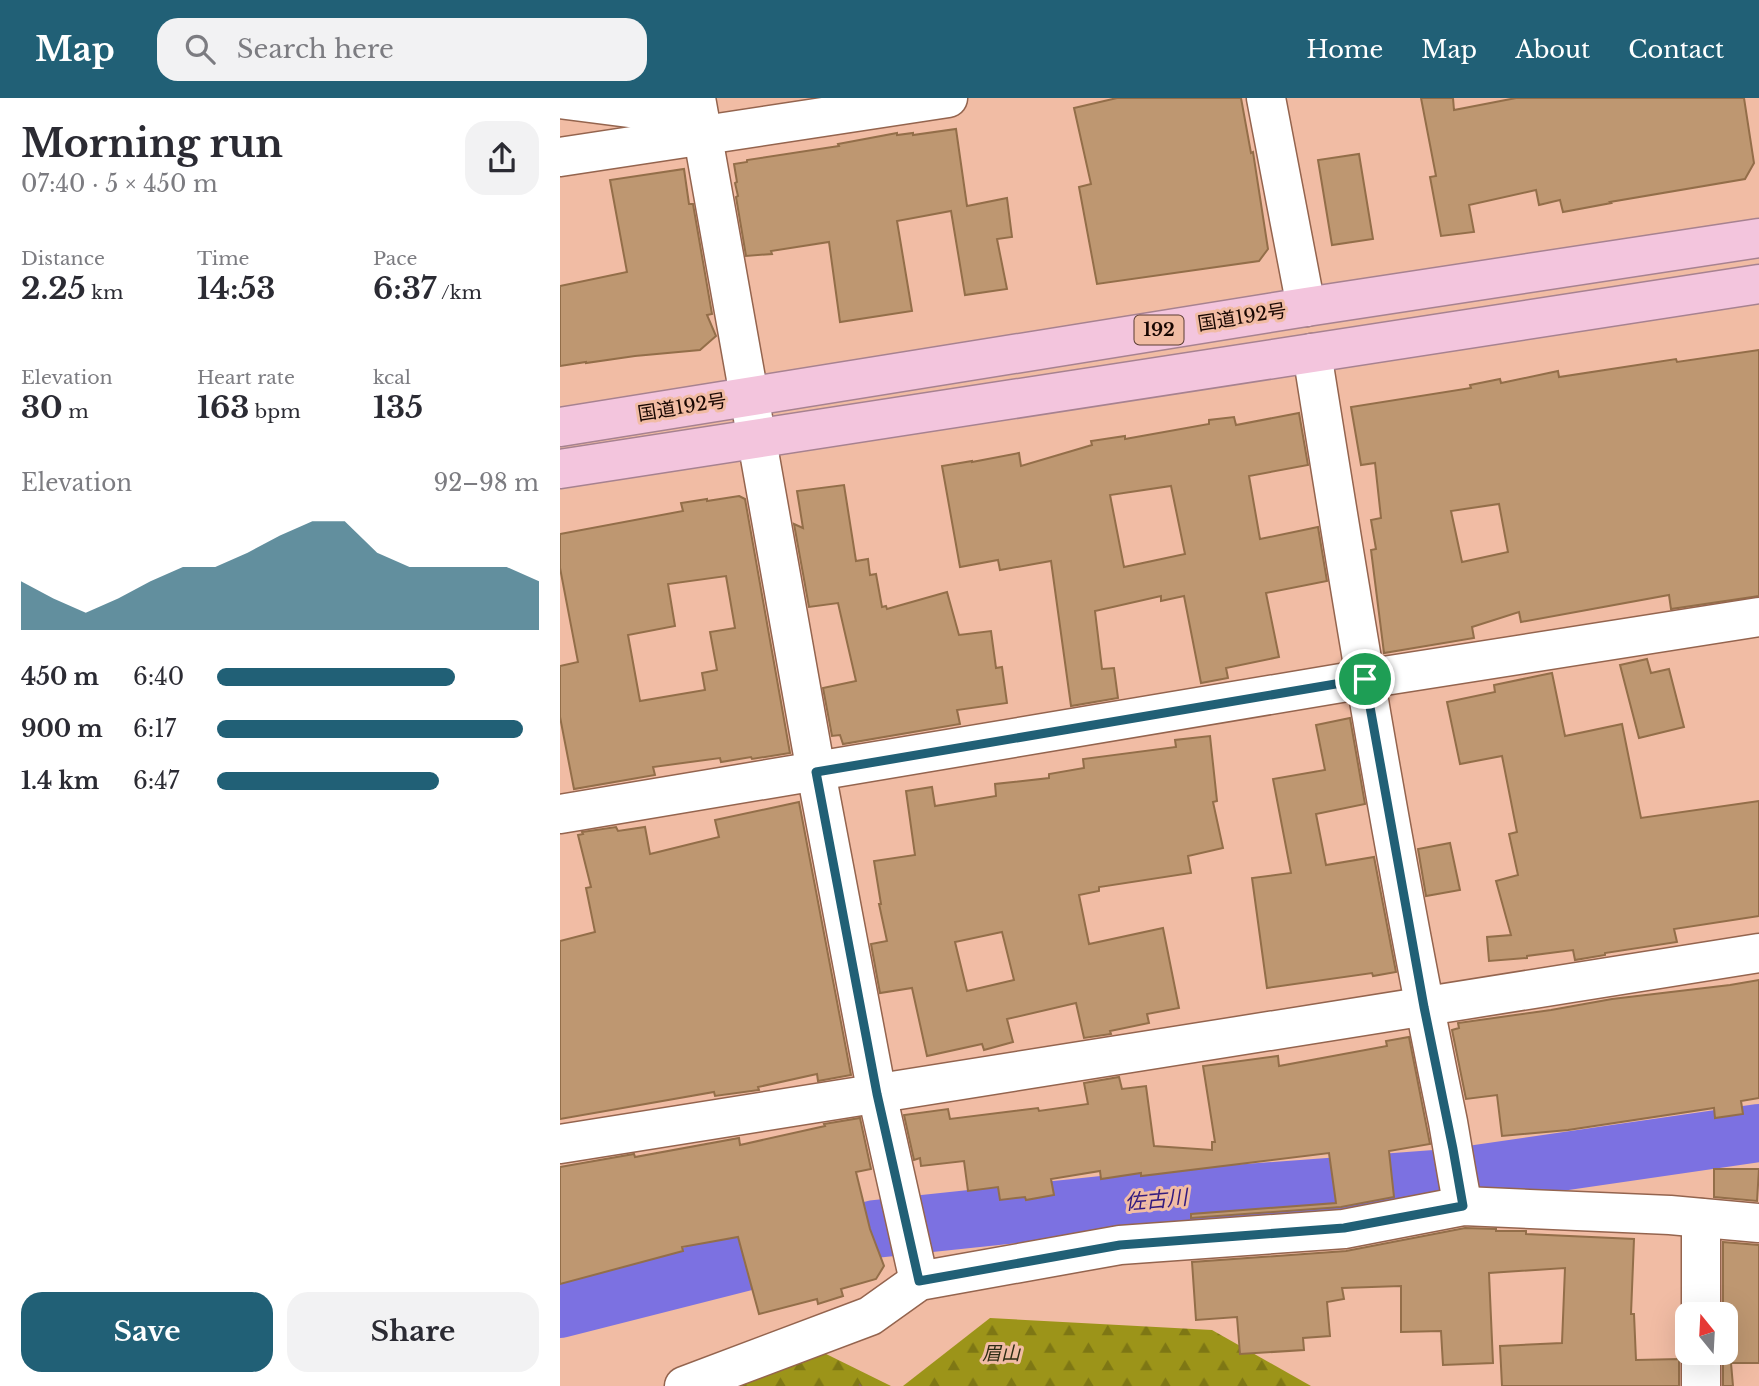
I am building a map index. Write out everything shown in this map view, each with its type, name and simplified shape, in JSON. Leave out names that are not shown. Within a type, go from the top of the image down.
[{"type":"highway","name":"国道192号","points":[[560,427],[1306,307],[1759,238]]},
{"type":"highway","name":"192","points":[[560,469],[1759,284]]},
{"type":"street","points":[[560,99],[699,117],[948,98]]},
{"type":"street","points":[[1266,98],[1306,307]]},
{"type":"street","points":[[560,157],[699,117]]},
{"type":"street","points":[[699,117],[816,772],[877,1094],[915,1265]]},
{"type":"street","points":[[1312,353],[1365,679],[1458,1180]]},
{"type":"street","points":[[560,814],[1365,679],[1759,617]]},
{"type":"street","points":[[560,1144],[1759,953]]},
{"type":"street","points":[[684,1386],[870,1316],[915,1265],[1120,1245],[1344,1228],[1458,1180],[1701,1218],[1759,1223]]},
{"type":"street","points":[[1701,1218],[1701,1302]]},
{"type":"street","points":[[1701,1365],[1701,1386]]},
{"type":"green space","name":"眉山","points":[[990,1318],[1212,1330],[1311,1386],[903,1386]]},
{"type":"green space","points":[[818,1350],[891,1386],[733,1386]]},
{"type":"building","points":[[1117,98],[1241,98],[1251,153],[1253,152],[1268,249],[1259,261],[1097,284],[1079,187],[1091,184],[1074,108]]},
{"type":"building","points":[[1421,98],[1453,98],[1454,110],[1516,98],[1744,98],[1754,163],[1745,179],[1563,212],[1560,200],[1539,205],[1536,190],[1469,205],[1474,232],[1441,236],[1430,177],[1436,176]]},
{"type":"building","points":[[956,129],[967,206],[1007,198],[1012,237],[997,239],[1007,289],[965,295],[951,211],[897,221],[912,311],[840,322],[829,242],[771,251],[772,254],[746,256],[736,197],[734,164],[897,133],[913,135]]},
{"type":"building","points":[[1359,154],[1373,239],[1332,245],[1318,160]]},
{"type":"building","points":[[684,169],[689,204],[693,204],[712,314],[707,315],[716,336],[700,350],[560,366],[560,286],[627,272],[610,180]]},
{"type":"building","points":[[1759,350],[1759,596],[1671,609],[1669,595],[1521,622],[1519,612],[1472,627],[1474,638],[1384,653],[1371,550],[1376,549],[1371,520],[1381,518],[1375,463],[1361,465],[1351,407],[1471,388],[1470,385],[1500,379],[1501,383],[1558,371],[1559,377],[1676,359],[1677,362]],"holes":[[[1499,504],[1508,552],[1462,562],[1451,511]]]},
{"type":"building","points":[[1299,413],[1308,465],[1249,476],[1260,539],[1318,527],[1327,581],[1266,593],[1279,657],[1226,668],[1228,678],[1201,683],[1184,596],[1161,601],[1161,596],[1095,611],[1102,669],[1114,668],[1118,698],[1071,706],[1051,561],[1000,570],[998,560],[960,567],[942,466],[1019,453],[1021,466],[1092,445],[1091,441],[1125,436],[1125,439],[1234,417],[1236,425]],"holes":[[[1171,486],[1185,554],[1124,567],[1110,495]]]},
{"type":"building","points":[[844,485],[856,561],[868,559],[870,575],[876,574],[882,607],[886,606],[887,609],[947,592],[959,635],[991,631],[996,668],[1002,667],[1007,703],[957,710],[960,724],[843,744],[840,735],[832,736],[823,688],[856,681],[838,603],[809,607],[794,524],[803,528],[797,491]]},
{"type":"building","points":[[739,496],[745,499],[790,753],[721,762],[720,758],[653,767],[655,775],[574,789],[560,717],[560,666],[578,662],[560,568],[560,534],[683,511],[681,503]],"holes":[[[726,576],[735,628],[710,632],[717,670],[702,673],[705,690],[640,701],[628,635],[675,626],[668,584]]]},
{"type":"building","points":[[1647,659],[1651,673],[1669,669],[1684,727],[1639,738],[1620,665]]},
{"type":"building","points":[[1552,673],[1565,736],[1622,724],[1641,818],[1759,801],[1759,916],[1674,929],[1677,942],[1575,960],[1573,950],[1489,961],[1487,937],[1511,935],[1496,881],[1518,875],[1509,834],[1517,832],[1502,756],[1460,764],[1447,702],[1495,692],[1494,685]]},
{"type":"building","points":[[1350,718],[1365,804],[1316,814],[1326,865],[1374,857],[1396,972],[1267,988],[1252,878],[1291,873],[1273,779],[1325,770],[1316,725]]},
{"type":"building","points":[[1210,736],[1217,801],[1213,802],[1223,848],[1188,856],[1191,873],[1099,887],[1099,891],[1079,895],[1089,944],[1163,928],[1179,1008],[1147,1014],[1149,1023],[1110,1031],[1111,1034],[1084,1038],[1076,1003],[1007,1019],[1013,1042],[984,1050],[982,1044],[927,1056],[912,988],[880,993],[871,944],[887,941],[874,861],[915,855],[906,791],[932,787],[935,806],[996,796],[995,784],[1049,778],[1049,774],[1084,768],[1083,759],[1176,747],[1175,740]],"holes":[[[1002,932],[1014,980],[967,991],[955,942]]]},
{"type":"building","points":[[799,802],[851,1075],[818,1081],[817,1074],[758,1087],[759,1090],[715,1096],[714,1092],[560,1119],[560,941],[595,932],[586,888],[591,887],[578,835],[583,834],[582,832],[616,827],[618,831],[645,827],[650,854],[719,837],[715,820]]},
{"type":"building","points":[[1450,843],[1460,890],[1426,896],[1418,849]]},
{"type":"building","points":[[1759,980],[1759,1098],[1741,1101],[1743,1114],[1715,1118],[1714,1108],[1568,1130],[1502,1136],[1497,1095],[1466,1099],[1452,1030],[1459,1028],[1458,1023]]},
{"type":"building","points":[[1409,1037],[1430,1144],[1389,1151],[1394,1197],[1341,1207],[1191,1218],[1191,1214],[1336,1203],[1329,1153],[1141,1176],[1141,1173],[1101,1179],[1100,1171],[1051,1179],[1054,1195],[1026,1200],[1025,1197],[1000,1200],[998,1187],[968,1191],[964,1161],[921,1166],[920,1158],[914,1160],[904,1115],[948,1109],[950,1119],[1088,1104],[1084,1083],[1119,1077],[1122,1089],[1146,1086],[1154,1146],[1212,1150],[1212,1142],[1215,1142],[1203,1066],[1278,1056],[1279,1066],[1387,1046],[1386,1041]]},
{"type":"building","points":[[860,1118],[871,1169],[856,1172],[870,1229],[884,1266],[876,1279],[841,1289],[843,1296],[818,1304],[817,1299],[759,1314],[738,1237],[682,1247],[683,1251],[560,1284],[560,1167],[634,1154],[635,1157],[739,1138],[740,1145]]},
{"type":"building","points":[[1714,1169],[1759,1169],[1757,1201],[1714,1197]]},
{"type":"building","points":[[1465,1228],[1634,1239],[1631,1314],[1634,1314],[1636,1360],[1675,1359],[1675,1365],[1679,1365],[1679,1386],[1502,1386],[1500,1346],[1562,1343],[1565,1268],[1489,1273],[1493,1363],[1443,1365],[1441,1331],[1401,1332],[1401,1286],[1342,1288],[1344,1299],[1327,1302],[1330,1336],[1303,1338],[1304,1350],[1240,1354],[1237,1317],[1196,1320],[1192,1262],[1346,1251]]},
{"type":"building","points":[[1723,1242],[1759,1245],[1759,1363],[1738,1363],[1738,1302],[1723,1302]]},
{"type":"building","points":[[1723,1365],[1731,1365],[1733,1386],[1723,1386]]},
{"type":"waterway","name":"佐古川","points":[[560,1309],[875,1229],[1139,1201],[1449,1178],[1759,1133]]},
{"type":"route","points":[[1365,679],[1463,1206],[1344,1228],[1120,1245],[919,1281],[877,1094],[816,772],[1365,679]]}]
